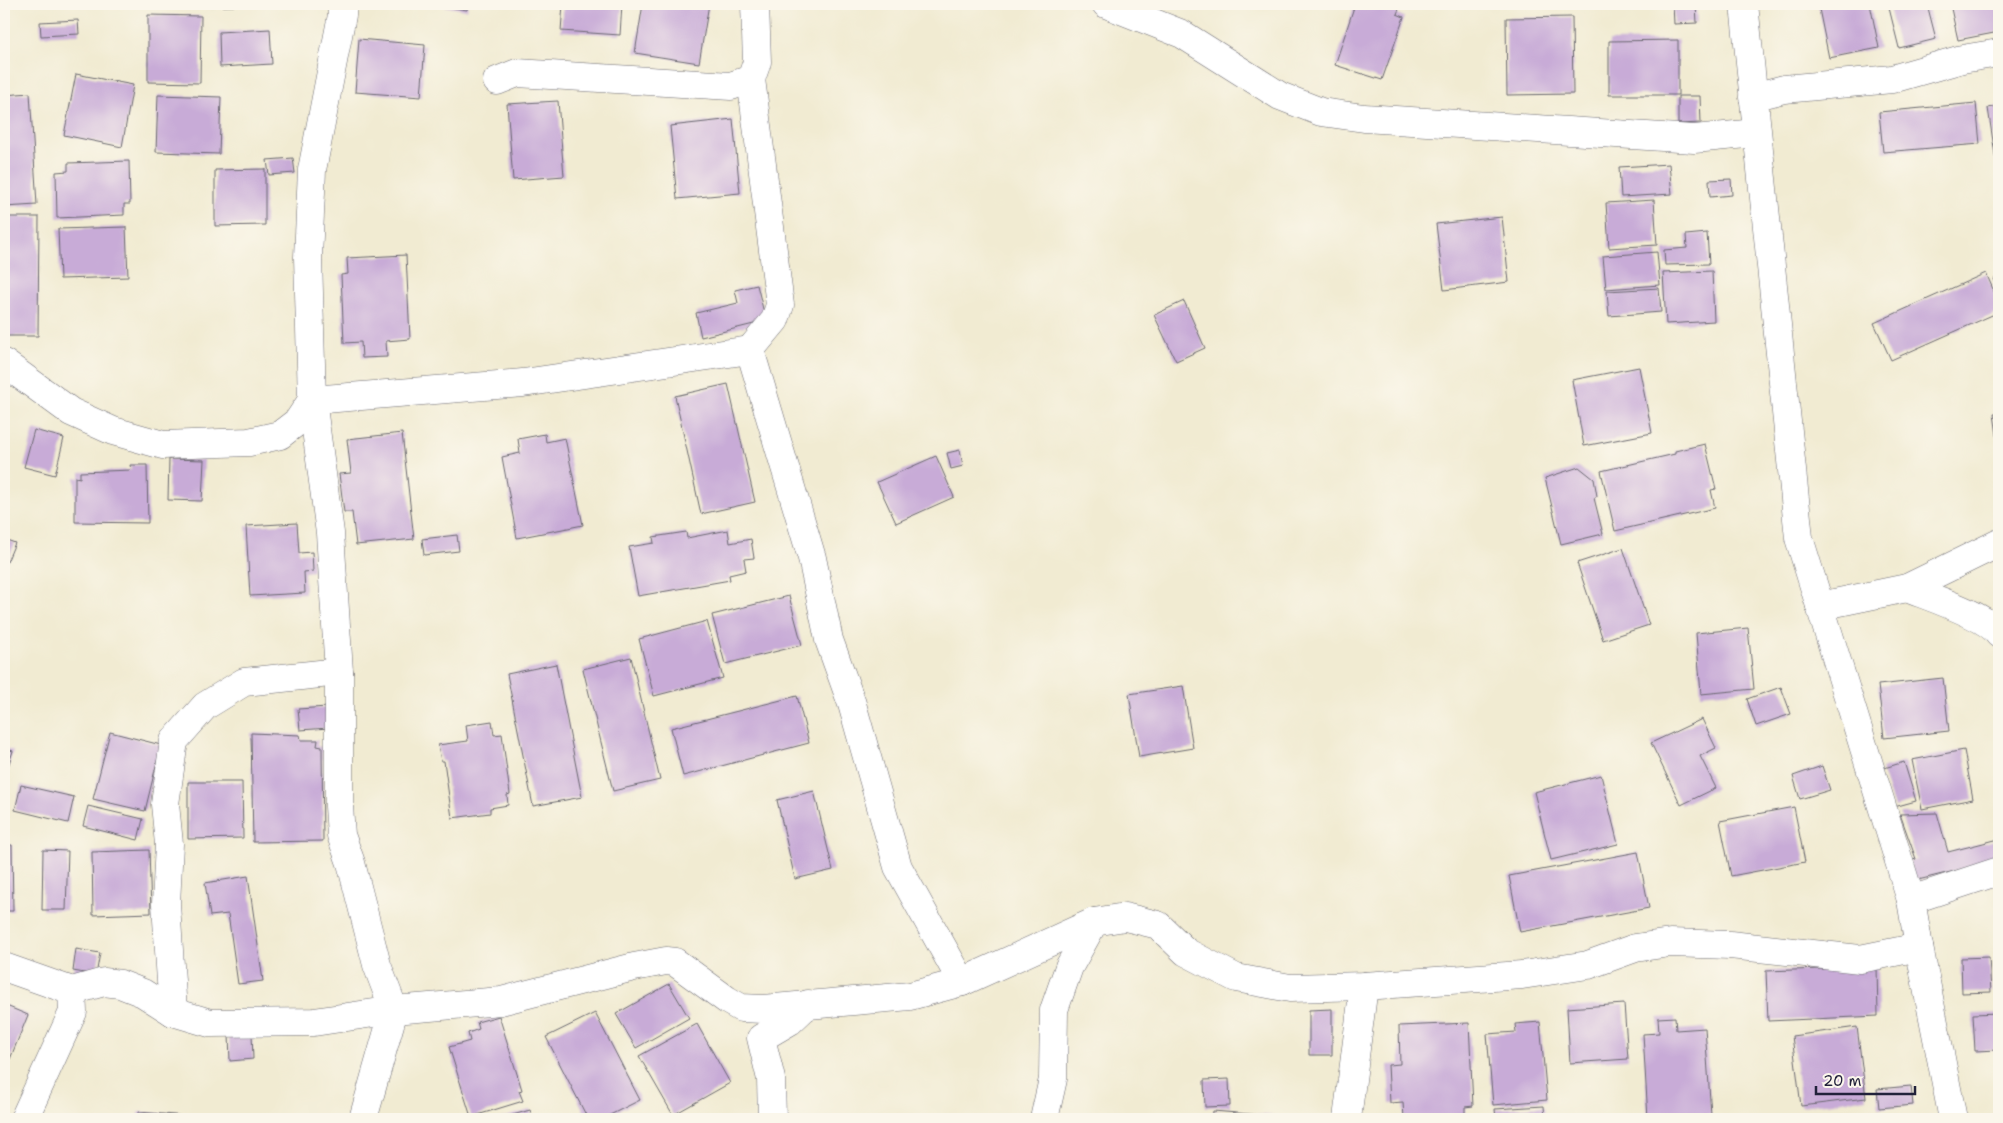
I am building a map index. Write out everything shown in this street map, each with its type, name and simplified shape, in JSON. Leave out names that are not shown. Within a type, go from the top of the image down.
[{"type":"street","points":[[342,4],[312,170],[308,257],[312,400],[330,533],[339,672],[339,806],[341,835],[351,863],[377,965],[394,1010],[363,1119]]},
{"type":"street","points":[[312,400],[523,383],[750,350],[776,320],[780,305],[751,79],[757,62],[755,4]]},
{"type":"street","points":[[1106,4],[1182,34],[1280,96],[1321,112],[1364,118],[1694,139],[1756,133]]},
{"type":"street","points":[[1744,4],[1799,538],[1911,900],[1953,1119]]},
{"type":"street","points":[[1753,97],[1784,89],[1892,79],[1962,59],[1999,53]]},
{"type":"street","points":[[497,81],[517,73],[731,86],[751,79]]},
{"type":"street","points":[[750,350],[812,558],[828,640],[852,704],[898,866],[962,982]]},
{"type":"street","points":[[4,363],[71,412],[113,431],[163,445],[249,442],[280,435],[298,420],[312,400]]},
{"type":"street","points":[[1820,606],[1907,588],[1999,543]]},
{"type":"street","points":[[1907,588],[1960,609],[1995,627],[1999,634]]},
{"type":"street","points":[[173,1012],[166,904],[169,844],[164,804],[174,741],[205,706],[244,682],[339,672]]},
{"type":"street","points":[[1911,900],[1999,871]]},
{"type":"street","points":[[4,967],[72,991],[104,982],[120,984],[143,993],[173,1012],[210,1022],[304,1022],[394,1010],[501,1001],[634,967],[666,961],[675,962],[741,1008],[763,1009],[910,996],[962,982],[1094,922],[1125,917],[1158,925],[1186,952],[1236,978],[1290,988],[1364,986],[1522,975],[1588,965],[1635,948],[1670,943],[1730,945],[1860,959],[1919,947]]},
{"type":"street","points":[[1044,1119],[1053,1079],[1054,1010],[1068,966],[1094,922]]},
{"type":"street","points":[[1348,1119],[1364,986]]},
{"type":"street","points":[[24,1119],[73,1012],[72,991]]},
{"type":"street","points":[[772,1119],[771,1080],[761,1038],[790,1021],[808,1004]]},
{"type":"building","points":[[196,4],[234,4],[234,6],[196,7]]},
{"type":"building","points":[[431,4],[468,4],[467,10]]},
{"type":"building","points":[[563,4],[622,4],[620,35],[561,31]]},
{"type":"building","points":[[643,4],[709,4],[699,63],[635,53]]},
{"type":"building","points":[[1355,4],[1401,4],[1397,14],[1404,17],[1382,80],[1335,65]]},
{"type":"building","points":[[1595,4],[1648,4],[1649,6],[1595,8]]},
{"type":"building","points":[[1673,4],[1696,4],[1697,23],[1674,24]]},
{"type":"building","points":[[1818,4],[1870,4],[1879,48],[1829,58]]},
{"type":"building","points":[[1888,4],[1927,4],[1936,39],[1899,48]]},
{"type":"building","points":[[1950,4],[1999,4],[1999,32],[1958,40]]},
{"type":"building","points":[[148,15],[201,16],[200,83],[148,82]]},
{"type":"building","points":[[1572,17],[1573,94],[1507,95],[1506,18]]},
{"type":"building","points":[[78,20],[79,34],[41,36],[40,22]]},
{"type":"building","points":[[270,29],[272,64],[220,67],[219,32]]},
{"type":"building","points":[[359,39],[425,45],[421,97],[355,92]]},
{"type":"building","points":[[1678,40],[1678,95],[1609,95],[1609,41]]},
{"type":"building","points":[[76,74],[133,85],[122,147],[64,135]]},
{"type":"building","points":[[30,93],[37,205],[4,207],[4,95]]},
{"type":"building","points":[[158,95],[221,97],[219,154],[156,152]]},
{"type":"building","points":[[1678,96],[1700,96],[1701,123],[1678,124]]},
{"type":"building","points":[[558,101],[564,176],[513,180],[507,104]]},
{"type":"building","points":[[1976,103],[1980,144],[1883,152],[1879,112]]},
{"type":"building","points":[[1999,106],[1999,175],[1998,175],[1988,108]]},
{"type":"building","points":[[733,119],[740,193],[677,199],[670,126]]},
{"type":"building","points":[[293,158],[295,173],[269,175],[267,160]]},
{"type":"building","points":[[129,161],[130,204],[124,204],[124,215],[57,218],[56,172],[68,171],[68,163]]},
{"type":"building","points":[[1669,164],[1672,194],[1621,197],[1619,167]]},
{"type":"building","points":[[265,169],[265,225],[215,226],[215,170]]},
{"type":"building","points":[[1731,179],[1732,195],[1710,197],[1709,180]]},
{"type":"building","points":[[1654,200],[1657,245],[1609,248],[1606,203]]},
{"type":"building","points":[[4,217],[39,217],[38,336],[4,336]]},
{"type":"building","points":[[1502,217],[1509,282],[1444,290],[1436,224]]},
{"type":"building","points":[[126,227],[128,277],[60,279],[58,229]]},
{"type":"building","points":[[1707,233],[1709,264],[1665,265],[1664,250],[1687,248],[1686,235]]},
{"type":"building","points":[[1657,252],[1660,285],[1606,289],[1603,256]]},
{"type":"building","points":[[406,255],[410,339],[386,341],[387,357],[362,358],[361,342],[344,343],[341,275],[348,274],[347,258]]},
{"type":"building","points":[[1712,271],[1714,321],[1666,324],[1663,273]]},
{"type":"building","points":[[1986,273],[1999,303],[1999,312],[1891,360],[1874,323]]},
{"type":"building","points":[[1999,277],[1999,289],[1994,279]]},
{"type":"building","points":[[757,285],[766,321],[701,337],[696,313],[738,303],[735,290]]},
{"type":"building","points":[[1659,288],[1661,312],[1609,316],[1607,291]]},
{"type":"building","points":[[1184,301],[1205,348],[1176,361],[1154,315]]},
{"type":"building","points":[[1639,367],[1652,433],[1584,446],[1572,380]]},
{"type":"building","points":[[728,384],[755,502],[701,514],[675,396]]},
{"type":"building","points":[[1994,414],[1999,414],[1999,442],[1998,442]]},
{"type":"building","points":[[34,430],[64,438],[55,475],[24,467]]},
{"type":"building","points":[[402,433],[414,539],[356,545],[352,512],[344,512],[339,474],[351,473],[347,439]]},
{"type":"building","points":[[545,434],[546,442],[565,438],[583,525],[517,538],[502,457],[520,453],[518,439]]},
{"type":"building","points":[[1705,444],[1716,489],[1711,490],[1715,508],[1615,531],[1601,471],[1675,454],[1675,451]]},
{"type":"building","points":[[960,450],[963,466],[951,469],[947,453]]},
{"type":"building","points":[[936,456],[954,497],[896,523],[877,482]]},
{"type":"building","points":[[169,459],[204,460],[202,501],[168,500]]},
{"type":"building","points":[[130,465],[147,465],[148,523],[75,522],[75,477],[80,478],[80,472],[131,470]]},
{"type":"building","points":[[1579,467],[1594,479],[1597,496],[1594,498],[1603,534],[1561,544],[1545,478]]},
{"type":"building","points":[[297,523],[299,553],[312,552],[313,571],[304,572],[305,593],[250,596],[246,526]]},
{"type":"building","points":[[728,530],[730,543],[751,539],[754,558],[744,559],[746,571],[729,575],[730,580],[638,596],[629,547],[654,543],[653,537],[686,532],[687,538]]},
{"type":"building","points":[[457,535],[459,551],[424,555],[422,539]]},
{"type":"building","points":[[4,539],[15,543],[7,562],[4,561]]},
{"type":"building","points":[[1623,548],[1649,625],[1603,640],[1577,563]]},
{"type":"building","points":[[789,596],[802,645],[725,664],[712,615]]},
{"type":"building","points":[[707,621],[723,678],[654,696],[639,639]]},
{"type":"building","points":[[1748,628],[1754,689],[1701,694],[1696,633]]},
{"type":"building","points":[[631,657],[660,780],[613,791],[583,669]]},
{"type":"building","points":[[556,664],[582,797],[533,806],[507,674]]},
{"type":"building","points":[[1943,678],[1949,731],[1884,738],[1878,685]]},
{"type":"building","points":[[1183,686],[1193,748],[1139,757],[1129,694]]},
{"type":"building","points":[[1781,687],[1791,714],[1756,726],[1747,699]]},
{"type":"building","points":[[797,696],[809,743],[683,776],[671,728]]},
{"type":"building","points":[[327,707],[329,728],[300,730],[298,709]]},
{"type":"building","points":[[1702,719],[1716,748],[1700,756],[1716,788],[1681,805],[1651,743]]},
{"type":"building","points":[[492,721],[494,735],[502,734],[510,794],[507,795],[508,805],[490,808],[490,813],[452,818],[444,761],[441,761],[438,745],[468,741],[466,725]]},
{"type":"building","points":[[110,732],[161,745],[145,811],[93,799]]},
{"type":"building","points":[[251,733],[300,735],[301,740],[318,740],[317,746],[322,747],[323,841],[253,842]]},
{"type":"building","points":[[4,748],[13,751],[4,779]]},
{"type":"building","points":[[1964,750],[1973,799],[1922,809],[1912,760]]},
{"type":"building","points":[[1904,762],[1916,801],[1894,807],[1881,769]]},
{"type":"building","points":[[1822,766],[1830,790],[1800,799],[1793,776]]},
{"type":"building","points":[[1601,775],[1618,844],[1551,860],[1534,792]]},
{"type":"building","points":[[188,782],[242,782],[243,838],[188,839]]},
{"type":"building","points":[[21,785],[74,797],[68,823],[15,810]]},
{"type":"building","points":[[814,791],[833,870],[795,879],[777,800]]},
{"type":"building","points":[[88,806],[143,819],[138,840],[83,826]]},
{"type":"building","points":[[1794,807],[1805,862],[1731,876],[1720,821]]},
{"type":"building","points":[[1937,813],[1948,852],[1999,839],[1999,860],[1914,881],[1909,861],[1916,859],[1900,814]]},
{"type":"building","points":[[4,845],[12,845],[13,911],[4,911]]},
{"type":"building","points":[[43,850],[68,851],[66,910],[42,910]]},
{"type":"building","points":[[149,850],[151,913],[93,915],[92,852]]},
{"type":"building","points":[[1638,852],[1649,908],[1520,932],[1509,876]]},
{"type":"building","points":[[248,876],[263,981],[238,984],[228,914],[210,916],[205,883]]},
{"type":"building","points":[[76,949],[100,953],[96,975],[73,971]]},
{"type":"building","points":[[1989,957],[1991,992],[1962,993],[1961,958]]},
{"type":"building","points":[[1877,967],[1878,1016],[1768,1021],[1766,971]]},
{"type":"building","points":[[669,984],[689,1018],[636,1048],[616,1014]]},
{"type":"building","points":[[1624,1004],[1628,1059],[1570,1063],[1567,1008]]},
{"type":"building","points":[[4,1005],[28,1015],[8,1064],[4,1062]]},
{"type":"building","points":[[1332,1009],[1332,1055],[1309,1055],[1309,1010]]},
{"type":"building","points":[[595,1013],[640,1100],[602,1119],[588,1119],[546,1037]]},
{"type":"building","points":[[1999,1013],[1999,1050],[1975,1051],[1973,1014]]},
{"type":"building","points":[[499,1016],[522,1090],[519,1091],[523,1101],[471,1117],[449,1047],[470,1041],[468,1033],[479,1029],[477,1022]]},
{"type":"building","points":[[1675,1017],[1676,1030],[1705,1028],[1711,1115],[1648,1119],[1643,1034],[1659,1033],[1658,1018]]},
{"type":"building","points":[[1540,1022],[1547,1100],[1493,1105],[1487,1034],[1516,1032],[1515,1024]]},
{"type":"building","points":[[1469,1023],[1473,1106],[1465,1107],[1465,1119],[1404,1119],[1403,1102],[1390,1103],[1388,1065],[1400,1064],[1399,1026]]},
{"type":"building","points":[[697,1024],[730,1083],[673,1115],[639,1056]]},
{"type":"building","points":[[1857,1027],[1866,1098],[1801,1106],[1792,1036]]},
{"type":"building","points":[[252,1034],[253,1059],[230,1061],[229,1035]]},
{"type":"building","points":[[4,1073],[9,1075],[4,1085]]},
{"type":"building","points":[[1229,1079],[1230,1106],[1205,1107],[1204,1080]]},
{"type":"building","points":[[1911,1086],[1913,1105],[1879,1108],[1877,1089]]},
{"type":"building","points":[[1544,1106],[1545,1119],[1496,1119],[1495,1109]]},
{"type":"building","points":[[530,1110],[533,1119],[499,1119]]},
{"type":"building","points":[[1213,1111],[1297,1118],[1297,1119],[1212,1119]]},
{"type":"building","points":[[139,1112],[186,1116],[185,1119],[138,1119]]}]
